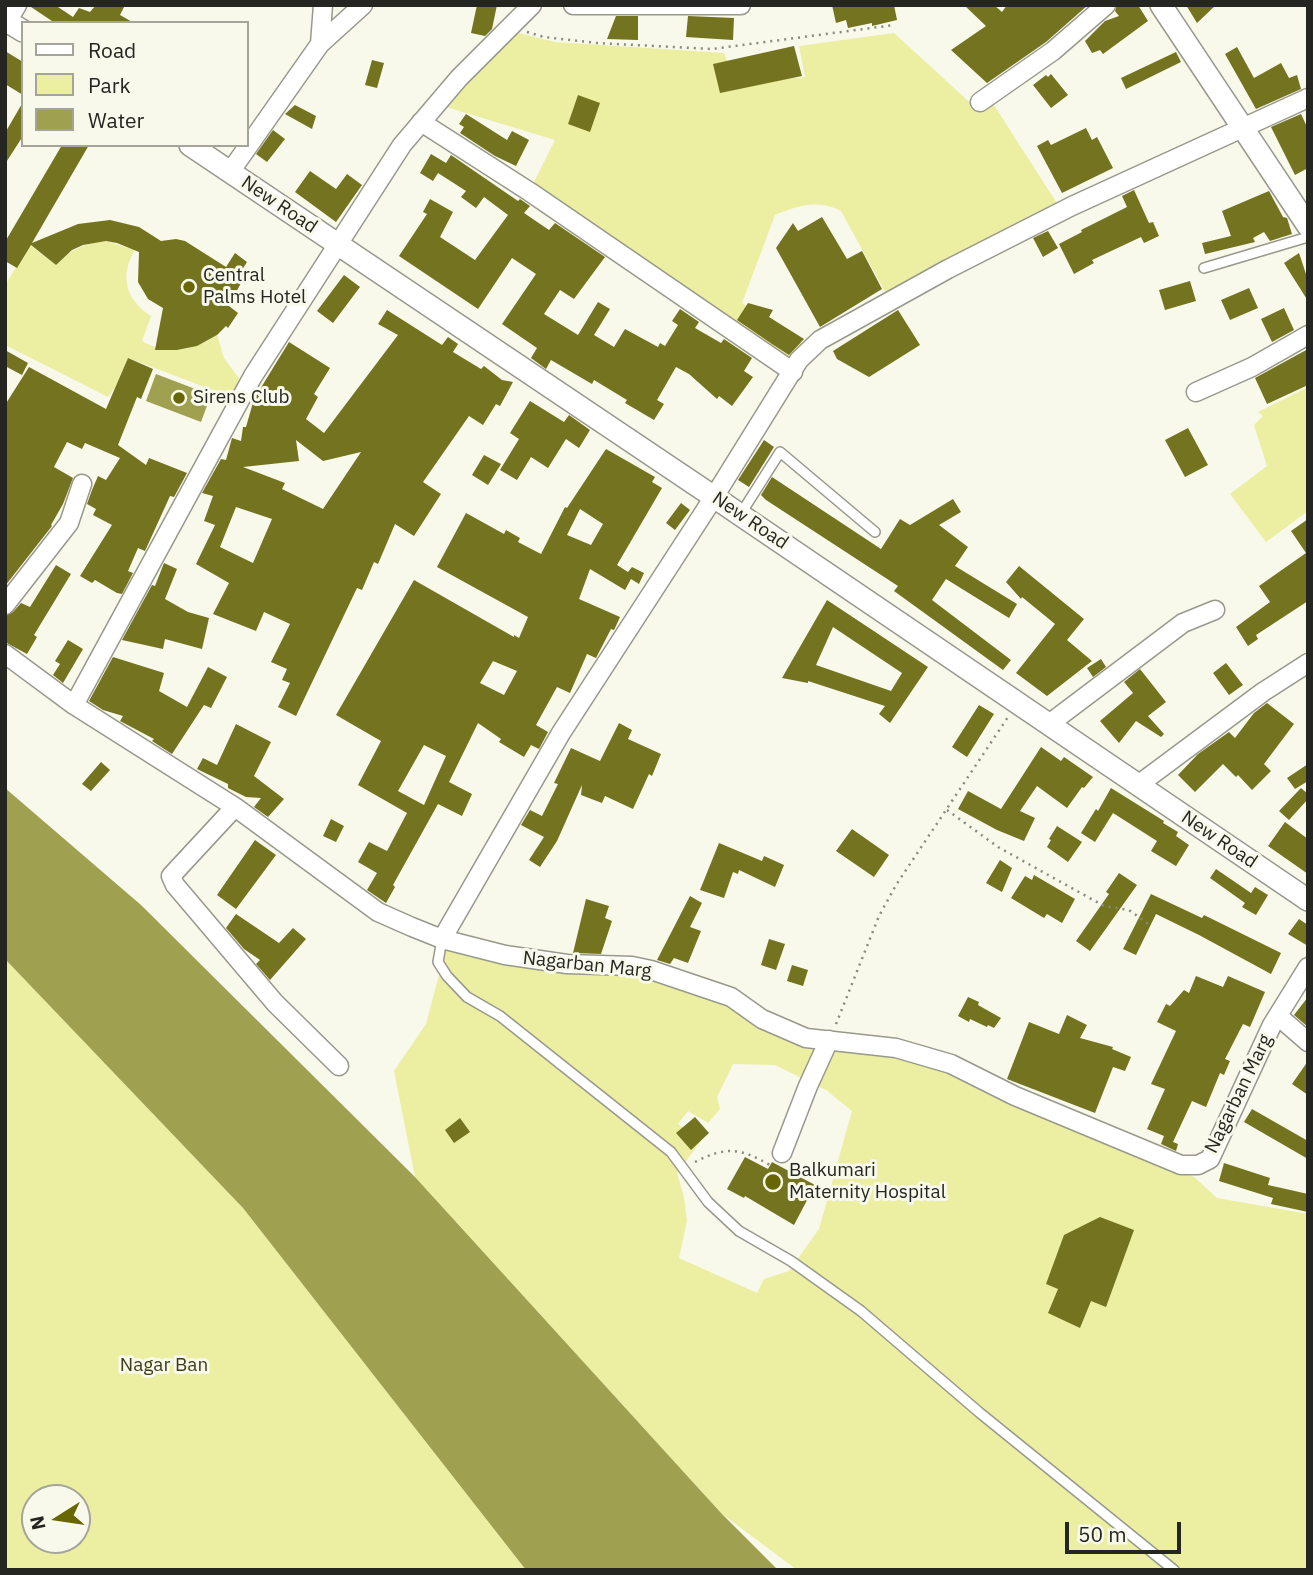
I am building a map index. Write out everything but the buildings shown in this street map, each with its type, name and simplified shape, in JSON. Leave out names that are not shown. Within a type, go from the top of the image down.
[{"type":"street","points":[[320,44],[323,5]]},
{"type":"street","points":[[248,146],[320,44],[363,5]]},
{"type":"street","points":[[74,705],[253,376],[402,145],[459,78],[532,5]]},
{"type":"street","points":[[573,5],[741,5]]},
{"type":"street","points":[[981,102],[1053,51],[1106,5]]},
{"type":"street","points":[[1161,5],[1308,225]]},
{"type":"street","points":[[442,939],[561,733],[799,360],[820,340],[948,269],[1072,206],[1308,98]]},
{"type":"street","points":[[421,122],[530,192],[793,372]]},
{"type":"street","name":"New Road","points":[[193,147],[1308,900]]},
{"type":"street","points":[[230,172],[248,147]]},
{"type":"street","points":[[1196,392],[1252,367],[1308,335]]},
{"type":"street","points":[[5,605],[69,523],[82,484]]},
{"type":"street","points":[[1049,724],[1183,623],[1216,610]]},
{"type":"street","name":"Nagarban Marg","points":[[5,654],[74,705],[235,807],[378,912],[442,939],[505,956],[567,964],[632,966],[651,970],[731,997],[762,1019],[806,1038],[896,1048],[951,1064],[1015,1096],[1181,1165],[1198,1165],[1210,1159],[1278,1016],[1308,967]]},
{"type":"street","points":[[1138,785],[1263,692],[1308,663]]},
{"type":"street","points":[[235,807],[171,876],[175,885],[275,1003],[339,1066]]},
{"type":"street","points":[[1278,1016],[1308,1042]]},
{"type":"street","points":[[776,1159],[829,1040]]},
{"type":"lane","points":[[1204,268],[1308,237]]},
{"type":"lane","points":[[740,515],[780,452],[874,532]]},
{"type":"lane","points":[[442,939],[438,962],[467,997],[500,1016],[671,1152],[708,1202],[739,1231],[791,1261],[861,1311],[980,1413],[1174,1570]]},
{"type":"path","points":[[511,26],[544,37],[712,49],[894,25]]},
{"type":"path","points":[[829,1040],[879,916],[896,885],[1017,703]]},
{"type":"path","points":[[947,810],[998,847],[1104,906],[1129,909],[1151,926]]},
{"type":"path","points":[[682,1169],[705,1157],[734,1151],[776,1159]]},
{"type":"green space","points":[[514,32],[555,42],[724,53],[736,84],[805,77],[799,46],[894,33],[977,109],[992,102],[1058,205],[888,297],[841,211],[816,205],[775,215],[742,303],[805,345],[791,361],[531,188],[555,140],[443,106]]},
{"type":"green space","points":[[106,241],[135,250],[126,278],[136,303],[151,316],[142,341],[161,349],[180,350],[199,345],[217,335],[224,358],[241,381],[234,398],[128,358],[115,388],[108,397],[5,345],[5,285],[30,245],[56,265],[78,248]]},
{"type":"green space","points":[[1308,387],[1308,511],[1266,542],[1230,494],[1267,466],[1254,425],[1263,416],[1258,412]]},
{"type":"green space","points":[[446,949],[622,973],[727,1004],[770,1034],[801,1044],[900,1056],[946,1070],[1194,1177],[1217,1198],[1308,1214],[1308,1570],[797,1570],[721,1513],[415,1177],[394,1071],[426,1024]],"holes":[[[733,1064],[775,1065],[826,1090],[852,1111],[819,1229],[789,1271],[764,1279],[757,1293],[679,1258],[687,1221],[677,1173],[701,1141],[678,1124],[688,1111],[708,1123],[720,1109],[717,1097]]]},
{"type":"green space","name":"Nagar Ban","points":[[5,959],[243,1208],[526,1570],[5,1570]]},
{"type":"water","name":"Sirens Club","points":[[156,374],[211,395],[201,422],[146,401]]},
{"type":"water","points":[[5,788],[141,905],[415,1177],[721,1513],[778,1570],[526,1570],[243,1208],[5,959]]},
{"type":"place","name":"Central Palms Hotel","points":[[189,287]]},
{"type":"place","name":"Sirens Club","points":[[179,398]]},
{"type":"place","name":"Balkumari Maternity Hospital","points":[[773,1182]]}]
